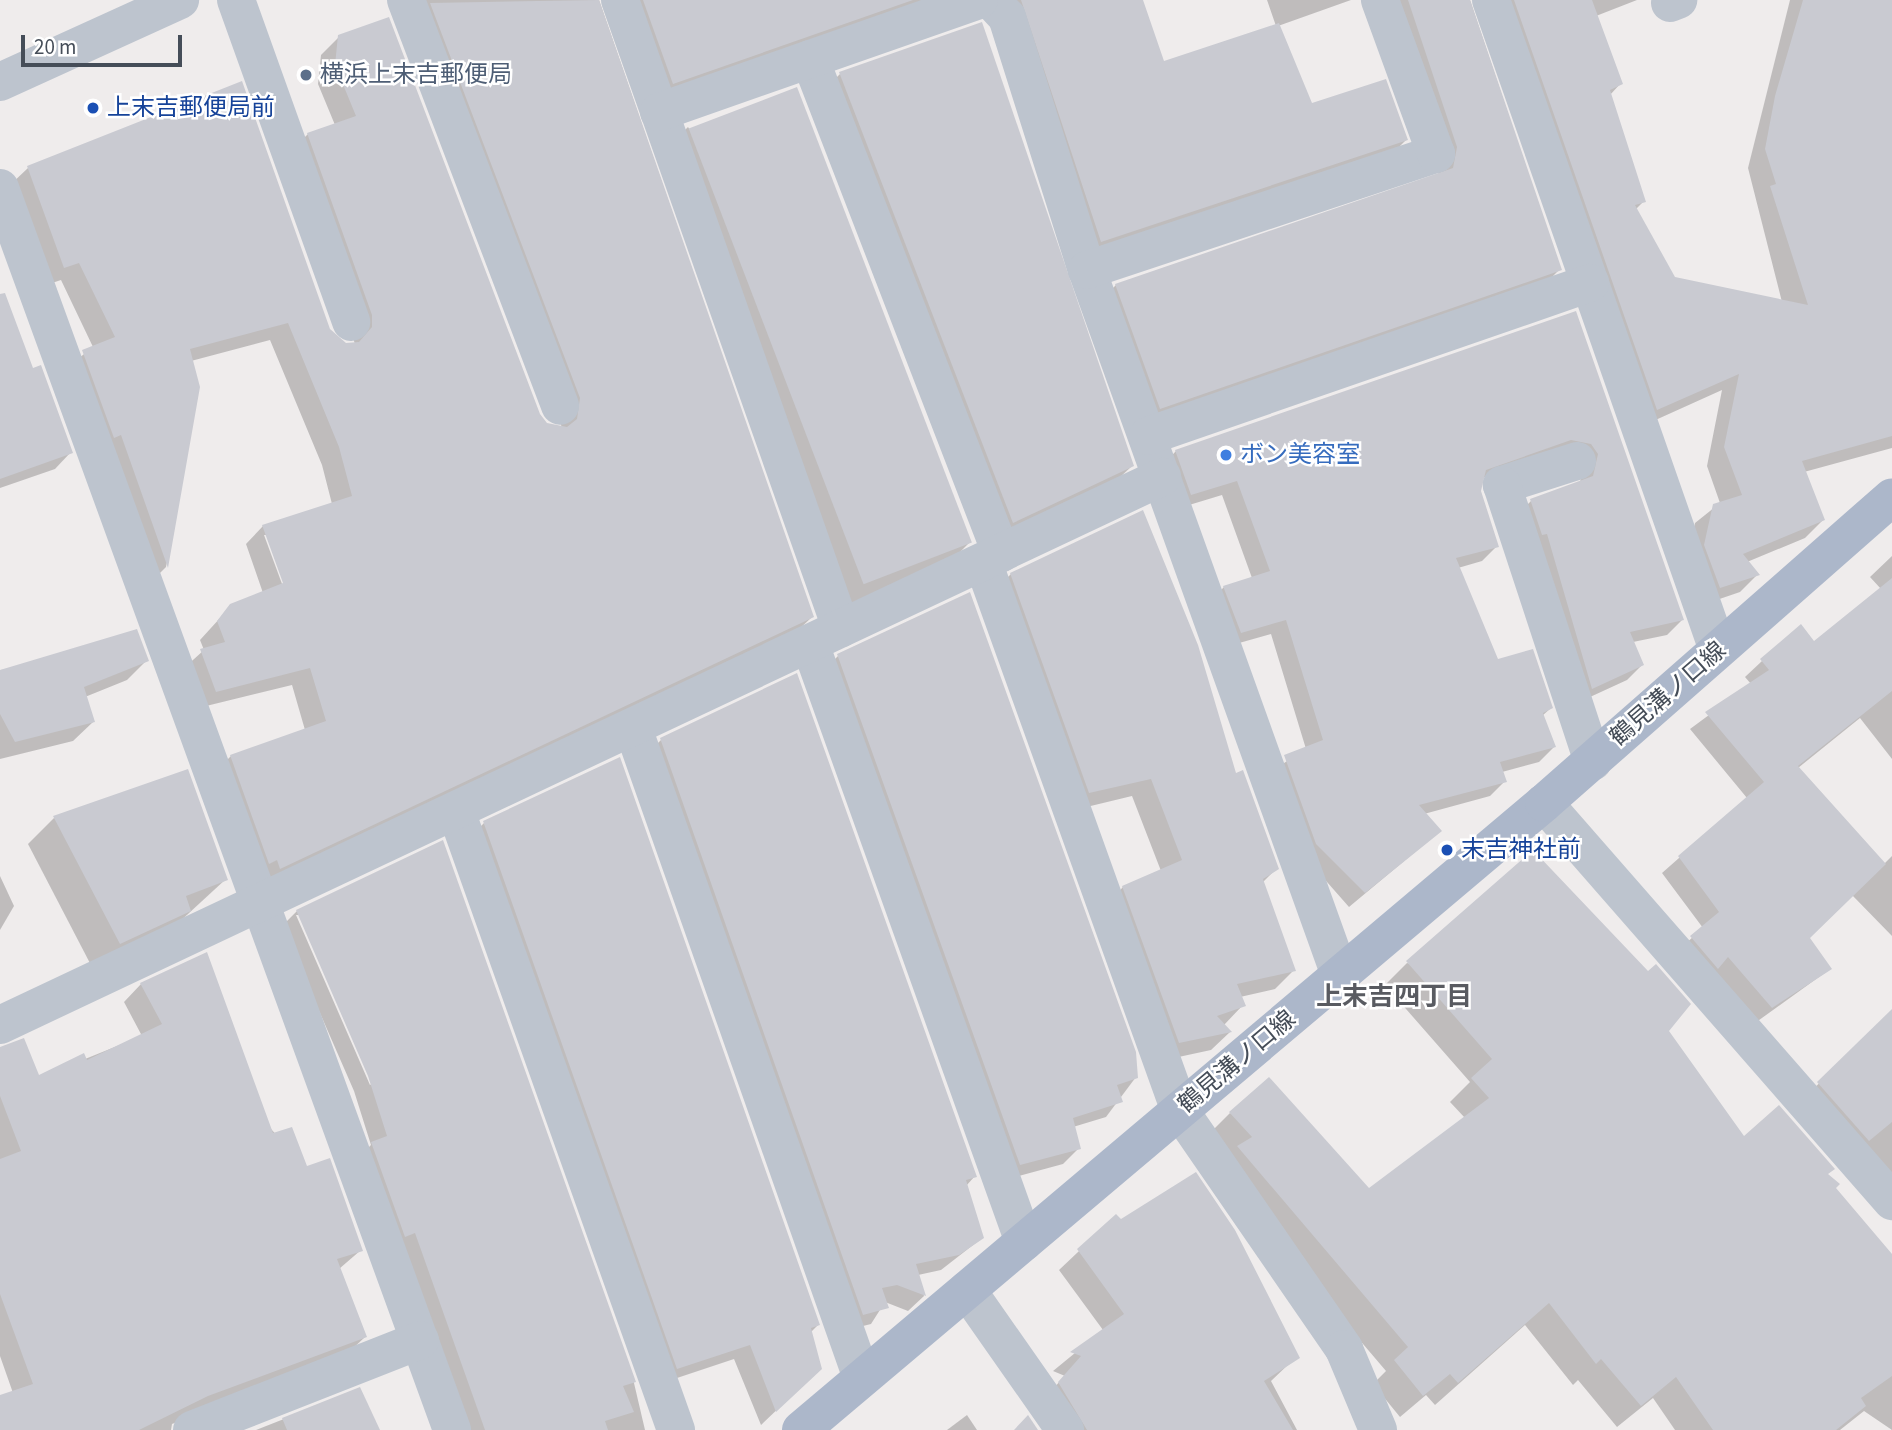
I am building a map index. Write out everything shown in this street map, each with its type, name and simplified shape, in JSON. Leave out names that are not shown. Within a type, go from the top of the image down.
[{"type":"main road","name":"鶴見溝ノ口線","points":[[801,1430],[1544,803],[1892,497]]},
{"type":"street","points":[[0,82],[180,0]]},
{"type":"street","points":[[236,0],[351,322]]},
{"type":"street","points":[[406,0],[560,406]]},
{"type":"street","points":[[620,0],[659,112],[825,636],[1024,1242]]},
{"type":"street","points":[[659,112],[979,0]]},
{"type":"street","points":[[991,0],[1007,17],[1087,270],[1340,975]]},
{"type":"street","points":[[1087,270],[1436,154],[1380,0]]},
{"type":"street","points":[[1491,0],[1718,650]]},
{"type":"street","points":[[810,59],[992,557],[1180,1111],[1344,1349],[1378,1430]]},
{"type":"street","points":[[0,188],[452,1430]]},
{"type":"street","points":[[1147,436],[1590,283]]},
{"type":"street","points":[[1577,461],[1502,485],[1593,761]]},
{"type":"street","points":[[0,1025],[1162,477]]},
{"type":"street","points":[[633,728],[862,1378]]},
{"type":"street","points":[[1544,803],[1892,1201]]},
{"type":"street","points":[[456,811],[676,1430]]},
{"type":"street","points":[[967,1290],[1065,1430]]},
{"type":"street","points":[[192,1430],[420,1340]]},
{"type":"building","points":[[599,0],[814,617],[280,869],[277,860],[269,864],[230,755],[326,721],[310,668],[216,692],[200,649],[225,642],[217,621],[230,604],[283,583],[262,525],[352,496],[339,447],[288,323],[190,349],[200,387],[168,568],[121,435],[114,438],[82,350],[115,337],[79,263],[64,268],[27,166],[242,81],[330,329],[346,343],[359,342],[372,327],[372,315],[307,133],[356,116],[335,65],[338,35],[389,17],[540,414],[547,423],[567,427],[577,419],[580,398],[430,3]]},
{"type":"building","points":[[643,0],[913,0],[673,84]]},
{"type":"building","points":[[1021,0],[1143,0],[1164,61],[1279,23],[1312,103],[1386,79],[1408,140],[1101,242]]},
{"type":"building","points":[[1408,0],[1470,0],[1562,270],[1160,409],[1115,284],[1453,168],[1457,147]]},
{"type":"building","points":[[1514,0],[1592,0],[1623,84],[1610,90],[1646,202],[1635,205],[1675,277],[1808,305],[1770,186],[1776,184],[1765,149],[1775,96],[1803,0],[1892,0],[1892,436],[1802,461],[1825,520],[1743,554],[1760,575],[1720,588],[1704,545],[1713,504],[1742,495],[1724,447],[1739,374],[1657,410]]},
{"type":"building","points":[[982,22],[1134,466],[1013,523],[839,72]]},
{"type":"building","points":[[797,87],[972,543],[864,584],[689,129]]},
{"type":"building","points":[[5,293],[33,368],[41,365],[73,453],[0,479],[0,294]]},
{"type":"building","points":[[1576,311],[1684,620],[1630,632],[1644,665],[1592,689],[1547,534],[1542,535],[1530,499],[1593,476],[1598,454],[1591,444],[1571,440],[1486,470],[1481,491],[1499,547],[1456,558],[1498,659],[1533,649],[1553,708],[1543,713],[1556,747],[1500,762],[1507,782],[1419,805],[1442,831],[1365,893],[1316,844],[1284,755],[1323,740],[1286,620],[1241,633],[1223,586],[1270,571],[1237,481],[1191,495],[1175,450]]},
{"type":"building","points":[[1143,510],[1198,645],[1236,773],[1243,770],[1279,869],[1263,879],[1296,971],[1237,984],[1246,1006],[1217,1016],[1232,1032],[1179,1043],[1122,886],[1182,860],[1151,779],[1089,793],[1010,573]]},
{"type":"building","points":[[1892,578],[1892,691],[1798,766],[1886,864],[1810,938],[1832,969],[1772,1008],[1728,957],[1718,969],[1690,936],[1719,912],[1678,856],[1764,782],[1705,712],[1769,670],[1760,659],[1801,624],[1814,641]]},
{"type":"building","points":[[970,592],[1136,1052],[1138,1078],[1117,1085],[1123,1102],[1073,1118],[1081,1149],[1020,1165],[837,654]]},
{"type":"building","points":[[137,629],[149,661],[84,687],[95,722],[15,742],[0,714],[0,670]]},
{"type":"building","points":[[797,673],[977,1177],[966,1180],[984,1238],[959,1255],[916,1264],[926,1296],[897,1285],[882,1288],[889,1308],[863,1315],[660,738]]},
{"type":"building","points":[[620,757],[820,1325],[811,1328],[822,1369],[776,1412],[750,1345],[677,1369],[483,821]]},
{"type":"building","points":[[188,769],[228,880],[186,896],[191,911],[120,944],[53,816]]},
{"type":"building","points":[[443,840],[636,1382],[623,1386],[634,1412],[605,1421],[608,1430],[485,1430],[415,1233],[405,1237],[371,1142],[387,1136],[368,1076],[296,910]]},
{"type":"building","points":[[1533,850],[1648,971],[1656,964],[1691,1004],[1669,1031],[1744,1136],[1779,1105],[1835,1169],[1828,1174],[1840,1184],[1836,1188],[1892,1254],[1892,1376],[1861,1398],[1866,1406],[1836,1430],[1713,1430],[1676,1377],[1641,1406],[1601,1359],[1596,1364],[1549,1303],[1458,1383],[1450,1374],[1423,1396],[1394,1360],[1408,1347],[1237,1146],[1252,1137],[1229,1112],[1269,1077],[1369,1188],[1489,1098],[1471,1078],[1492,1059],[1406,961]]},
{"type":"building","points":[[207,952],[273,1133],[292,1127],[307,1166],[330,1158],[363,1251],[337,1259],[367,1337],[208,1396],[139,1430],[0,1430],[0,1395],[33,1384],[0,1294],[0,1159],[21,1151],[0,1096],[0,1047],[24,1038],[39,1075],[84,1053],[87,1060],[162,1024],[140,983]]},
{"type":"building","points":[[1892,1009],[1892,1122],[1869,1141],[1817,1082]]},
{"type":"building","points":[[1196,1172],[1235,1230],[1300,1358],[1264,1381],[1293,1430],[1087,1430],[1058,1382],[1081,1356],[1070,1352],[1124,1314],[1077,1249],[1116,1214],[1121,1219]]},
{"type":"building","points":[[360,1387],[380,1430],[287,1430],[282,1418]]},
{"type":"building","points":[[1028,1415],[1038,1430],[1014,1430]]},
{"type":"place","name":"横浜上末吉郵便局","points":[[306,75]]},
{"type":"place","name":"上末吉郵便局前","points":[[93,108]]},
{"type":"place","name":"ボン美容室","points":[[1226,455]]},
{"type":"place","name":"末吉神社前","points":[[1447,850]]},
{"type":"district","name":"上末吉四丁目","points":[[1394,997]]}]
